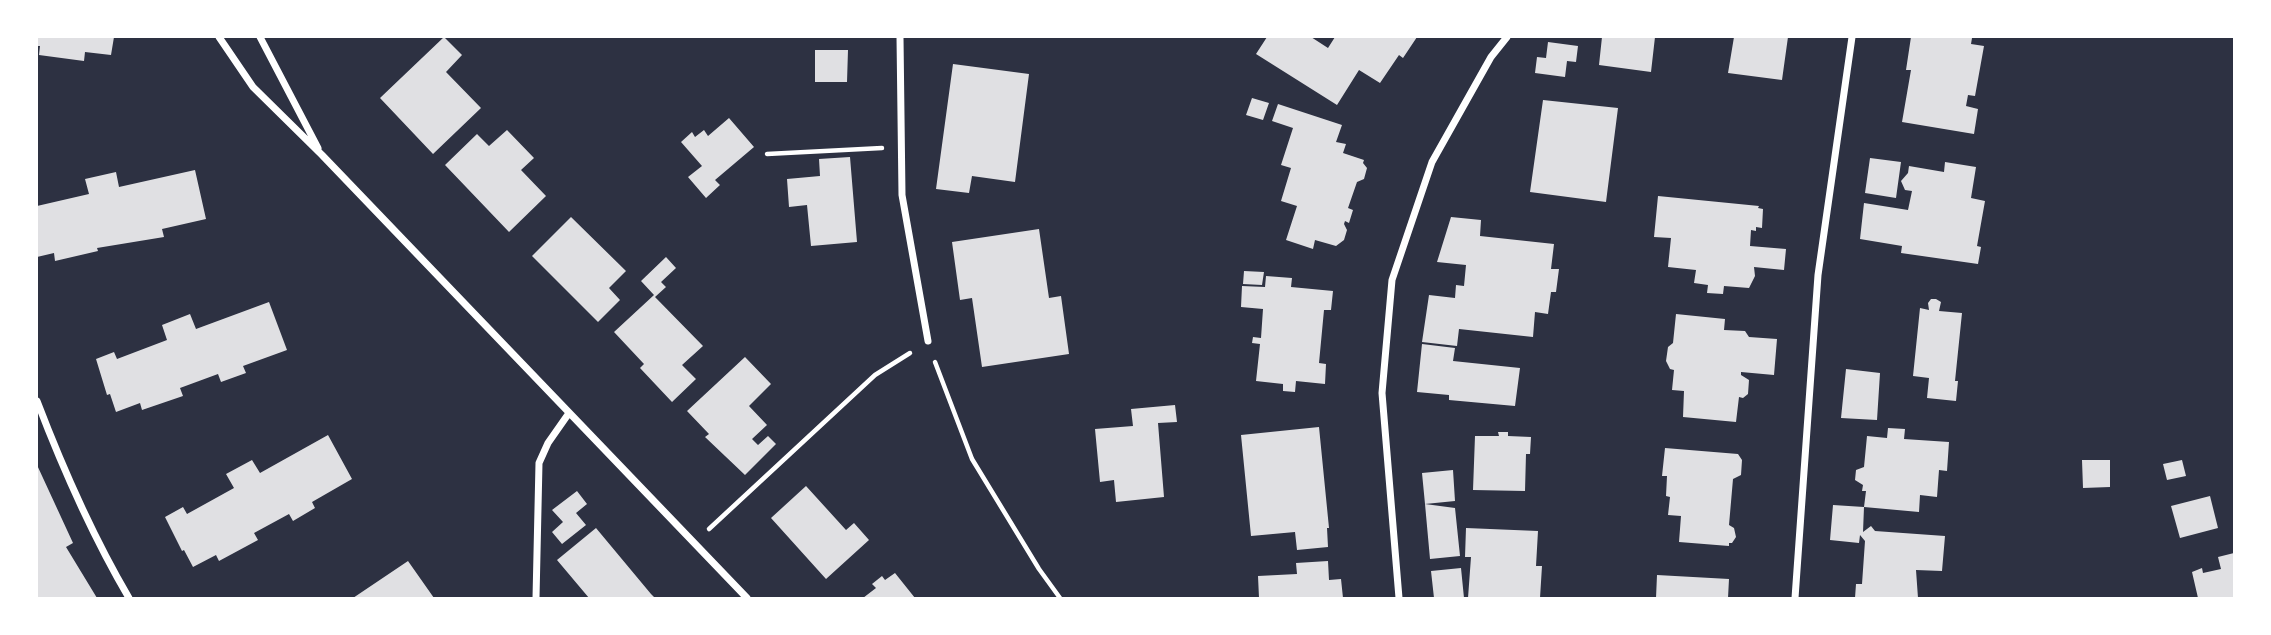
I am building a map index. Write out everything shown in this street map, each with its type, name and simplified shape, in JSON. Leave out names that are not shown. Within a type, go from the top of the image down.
[{"type":"street","points":[[219,37],[253,87],[747,598]]},
{"type":"street","points":[[260,37],[321,155]]},
{"type":"street","points":[[900,37],[902,195],[928,341]]},
{"type":"street","points":[[1399,598],[1382,393],[1392,281],[1432,162],[1490,57],[1507,37]]},
{"type":"street","points":[[1795,598],[1818,275],[1852,37]]},
{"type":"street","points":[[37,401],[65,474],[109,564],[129,598]]},
{"type":"street","points":[[536,598],[539,463],[548,443],[569,413]]},
{"type":"path","points":[[767,154],[900,148]]},
{"type":"path","points":[[694,542],[876,375],[928,341],[972,459],[1039,569],[1060,598]]},
{"type":"building","points":[[37,37],[114,37],[111,55],[85,52],[84,61],[39,55]]},
{"type":"building","points":[[444,37],[462,55],[446,72],[481,108],[433,154],[380,98]]},
{"type":"building","points":[[1267,37],[1311,37],[1328,48],[1335,37],[1417,37],[1403,58],[1399,55],[1380,83],[1359,70],[1337,105],[1256,54]]},
{"type":"building","points":[[1602,37],[1655,37],[1651,72],[1599,65]]},
{"type":"building","points":[[1734,37],[1788,37],[1782,80],[1728,73]]},
{"type":"building","points":[[1911,37],[1964,37],[1972,38],[1971,44],[1984,46],[1975,96],[1968,95],[1966,106],[1978,109],[1974,134],[1902,122],[1911,70],[1906,70]]},
{"type":"building","points":[[1548,42],[1578,46],[1576,62],[1567,61],[1565,77],[1535,73],[1537,57],[1546,58]]},
{"type":"building","points":[[815,50],[848,50],[847,82],[815,82]]},
{"type":"building","points":[[953,64],[1029,74],[1015,182],[972,176],[969,193],[936,189]]},
{"type":"building","points":[[1252,98],[1269,103],[1263,120],[1246,115]]},
{"type":"building","points":[[1543,100],[1618,108],[1606,202],[1530,192]]},
{"type":"building","points":[[1278,104],[1342,125],[1336,142],[1346,144],[1343,153],[1364,160],[1367,168],[1364,179],[1357,182],[1348,208],[1353,210],[1349,223],[1345,221],[1344,224],[1347,230],[1344,240],[1336,246],[1315,240],[1313,249],[1286,240],[1297,206],[1281,201],[1291,168],[1281,165],[1293,128],[1272,121]]},
{"type":"building","points":[[729,118],[754,147],[715,180],[720,185],[706,198],[688,177],[702,166],[681,142],[692,132],[695,137],[704,130],[708,136]]},
{"type":"building","points":[[507,130],[534,158],[521,170],[546,196],[509,232],[445,165],[477,134],[489,146]]},
{"type":"building","points":[[850,157],[857,242],[811,246],[807,205],[789,207],[787,179],[820,176],[819,159]]},
{"type":"building","points":[[1870,158],[1901,162],[1896,198],[1865,193]]},
{"type":"building","points":[[1945,162],[1976,167],[1971,198],[1985,201],[1977,246],[1981,247],[1978,264],[1901,253],[1902,246],[1860,239],[1864,203],[1908,210],[1912,191],[1905,190],[1901,181],[1908,173],[1909,166],[1944,172]]},
{"type":"building","points":[[195,170],[206,219],[162,229],[164,237],[97,248],[98,251],[55,261],[54,253],[37,257],[37,206],[89,194],[85,179],[116,172],[119,187]]},
{"type":"building","points":[[1658,196],[1759,206],[1758,208],[1763,209],[1762,228],[1751,230],[1750,246],[1786,249],[1784,270],[1754,267],[1755,276],[1749,288],[1724,286],[1723,294],[1707,293],[1708,285],[1694,283],[1696,270],[1668,267],[1671,238],[1654,237]]},
{"type":"building","points":[[571,217],[626,271],[609,288],[620,300],[598,322],[532,256]]},
{"type":"building","points":[[1451,217],[1481,220],[1480,236],[1554,244],[1551,269],[1559,269],[1556,292],[1551,292],[1548,314],[1535,312],[1533,337],[1459,329],[1457,346],[1422,342],[1429,295],[1455,298],[1456,285],[1464,286],[1466,265],[1437,262]]},
{"type":"building","points":[[1039,229],[1049,298],[1061,296],[1069,354],[982,367],[972,298],[960,300],[952,242]]},
{"type":"building","points":[[666,257],[676,268],[661,282],[666,287],[655,297],[703,346],[682,365],[696,379],[672,402],[640,368],[644,364],[614,332],[654,295],[641,281]]},
{"type":"building","points":[[1244,271],[1264,272],[1262,285],[1243,284]]},
{"type":"building","points":[[1266,276],[1292,278],[1291,287],[1333,291],[1331,310],[1324,310],[1319,363],[1326,364],[1325,384],[1296,381],[1295,392],[1283,391],[1283,384],[1256,381],[1260,344],[1252,343],[1253,337],[1261,338],[1263,309],[1241,307],[1242,286],[1265,287]]},
{"type":"building","points":[[1931,299],[1941,302],[1939,311],[1962,313],[1955,381],[1958,381],[1956,401],[1927,398],[1929,378],[1913,376],[1920,308],[1929,310],[1928,303]]},
{"type":"building","points":[[269,302],[287,350],[243,366],[246,373],[221,382],[218,374],[180,388],[183,396],[142,410],[140,403],[116,412],[110,394],[107,395],[96,359],[114,352],[117,359],[167,340],[162,325],[190,314],[196,329]]},
{"type":"building","points":[[1676,314],[1725,319],[1724,330],[1745,331],[1749,337],[1777,339],[1774,375],[1741,372],[1741,375],[1749,380],[1748,394],[1743,398],[1739,397],[1736,422],[1683,417],[1684,391],[1672,390],[1674,370],[1670,369],[1666,361],[1668,347],[1673,343]]},
{"type":"building","points":[[1422,344],[1455,348],[1453,361],[1520,368],[1515,406],[1449,400],[1449,395],[1417,392]]},
{"type":"building","points":[[745,357],[771,384],[749,406],[767,425],[752,439],[758,445],[768,436],[776,444],[745,475],[705,437],[709,434],[687,411]]},
{"type":"building","points":[[1846,369],[1880,373],[1877,420],[1841,418]]},
{"type":"building","points":[[1175,405],[1177,422],[1158,423],[1164,497],[1116,502],[1114,480],[1100,482],[1095,429],[1133,426],[1131,409]]},
{"type":"building","points":[[1319,427],[1329,528],[1328,547],[1297,550],[1295,532],[1251,536],[1241,435]]},
{"type":"building","points":[[1888,428],[1905,429],[1904,439],[1949,442],[1947,471],[1939,470],[1937,497],[1920,495],[1919,512],[1864,507],[1866,491],[1862,491],[1863,485],[1855,480],[1856,470],[1864,467],[1867,436],[1887,438]]},
{"type":"building","points":[[1498,432],[1508,432],[1508,436],[1531,437],[1530,454],[1526,454],[1525,491],[1473,490],[1475,436],[1499,436]]},
{"type":"building","points":[[328,435],[352,479],[312,502],[315,508],[293,521],[289,514],[254,533],[258,540],[219,561],[216,555],[193,567],[165,517],[183,507],[187,514],[234,488],[226,474],[252,460],[260,473]]},
{"type":"building","points":[[1665,448],[1738,454],[1742,460],[1741,475],[1733,479],[1729,525],[1734,528],[1736,537],[1729,546],[1679,542],[1681,516],[1668,515],[1670,497],[1666,496],[1667,476],[1662,476]]},
{"type":"building","points":[[2082,460],[2110,460],[2110,487],[2083,488]]},
{"type":"building","points":[[2182,460],[2186,476],[2167,480],[2163,464]]},
{"type":"building","points":[[37,465],[73,543],[66,547],[97,598],[37,598]]},
{"type":"building","points":[[1453,470],[1455,501],[1425,504],[1422,473]]},
{"type":"building","points":[[806,486],[846,530],[854,523],[869,540],[826,579],[771,518]]},
{"type":"building","points":[[577,491],[587,504],[576,513],[586,525],[562,544],[552,532],[563,522],[552,510]]},
{"type":"building","points":[[2210,496],[2218,528],[2180,538],[2171,506]]},
{"type":"building","points":[[1425,504],[1455,508],[1460,556],[1430,559]]},
{"type":"building","points":[[1833,505],[1864,507],[1863,532],[1871,526],[1875,531],[1945,536],[1942,571],[1916,570],[1918,598],[1855,598],[1856,584],[1862,584],[1865,541],[1860,535],[1859,543],[1830,540]]},
{"type":"building","points":[[596,528],[655,598],[589,598],[557,560]]},
{"type":"building","points":[[1466,528],[1538,531],[1536,566],[1542,566],[1540,598],[1468,598],[1471,557],[1465,557]]},
{"type":"building","points":[[2234,553],[2234,598],[2198,598],[2192,572],[2202,568],[2203,573],[2221,569],[2218,557]]},
{"type":"building","points":[[408,561],[434,598],[353,598]]},
{"type":"building","points":[[1328,561],[1329,580],[1341,579],[1343,598],[1259,598],[1258,576],[1297,574],[1296,563]]},
{"type":"building","points":[[1461,568],[1464,598],[1434,598],[1431,571]]},
{"type":"building","points":[[895,573],[915,598],[863,598],[876,588],[872,584],[882,576],[885,580]]},
{"type":"building","points":[[1657,575],[1729,579],[1728,598],[1656,598]]}]
